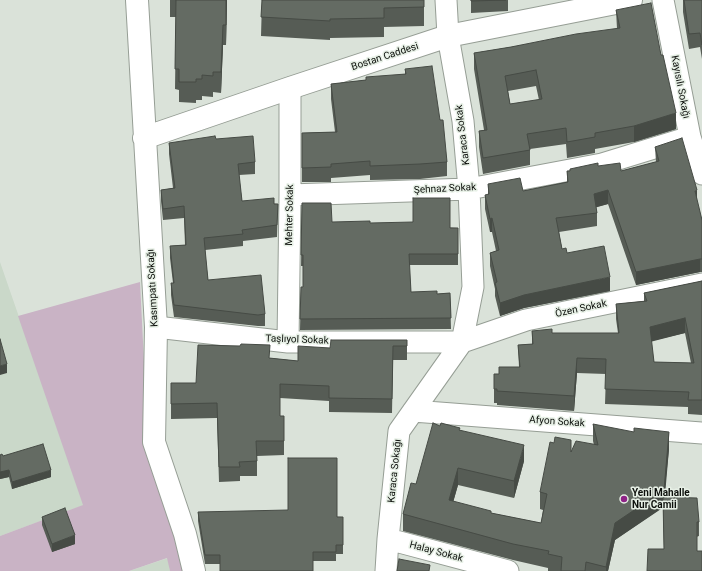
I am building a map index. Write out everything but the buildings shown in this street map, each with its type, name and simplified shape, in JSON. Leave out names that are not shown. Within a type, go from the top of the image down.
[{"type":"street","name":"Kasımpatı Sokağı","points":[[137,0],[156,327],[154,442],[185,534],[194,571]]},
{"type":"street","name":"Karaca Sokak","points":[[446,0],[448,36],[463,121],[470,189],[473,287],[462,342]]},
{"type":"street","name":"Bostan Caddesi","points":[[144,138],[448,36],[631,0]]},
{"type":"street","name":"Kayısılı Sokağı","points":[[664,0],[690,137],[702,174]]},
{"type":"street","name":"Mehter Sokak","points":[[288,342],[290,88]]},
{"type":"street","name":"Şehnaz Sokak","points":[[290,195],[470,189],[602,164],[690,137]]},
{"type":"street","name":"Özen Sokak","points":[[462,342],[526,320],[702,284]]},
{"type":"street","name":"Taşlıyol Sokak","points":[[156,327],[288,342],[462,342]]},
{"type":"street","name":"Karaca Sokağı","points":[[386,571],[399,431],[462,342]]},
{"type":"street","name":"Afyon Sokak","points":[[413,411],[702,433]]},
{"type":"street","name":"Halay Sokak","points":[[388,539],[508,571]]},
{"type":"shaded area","points":[[0,262],[84,505],[0,536]]},
{"type":"shaded area","points":[[140,282],[148,442],[189,571],[170,571],[167,558],[129,571],[0,571],[0,536],[83,505],[18,316]]},
{"type":"shaded area","points":[[168,558],[170,571],[129,571]]},
{"type":"place","name":"Yeni Mahalle Nur Camii","points":[[624,499]]}]
